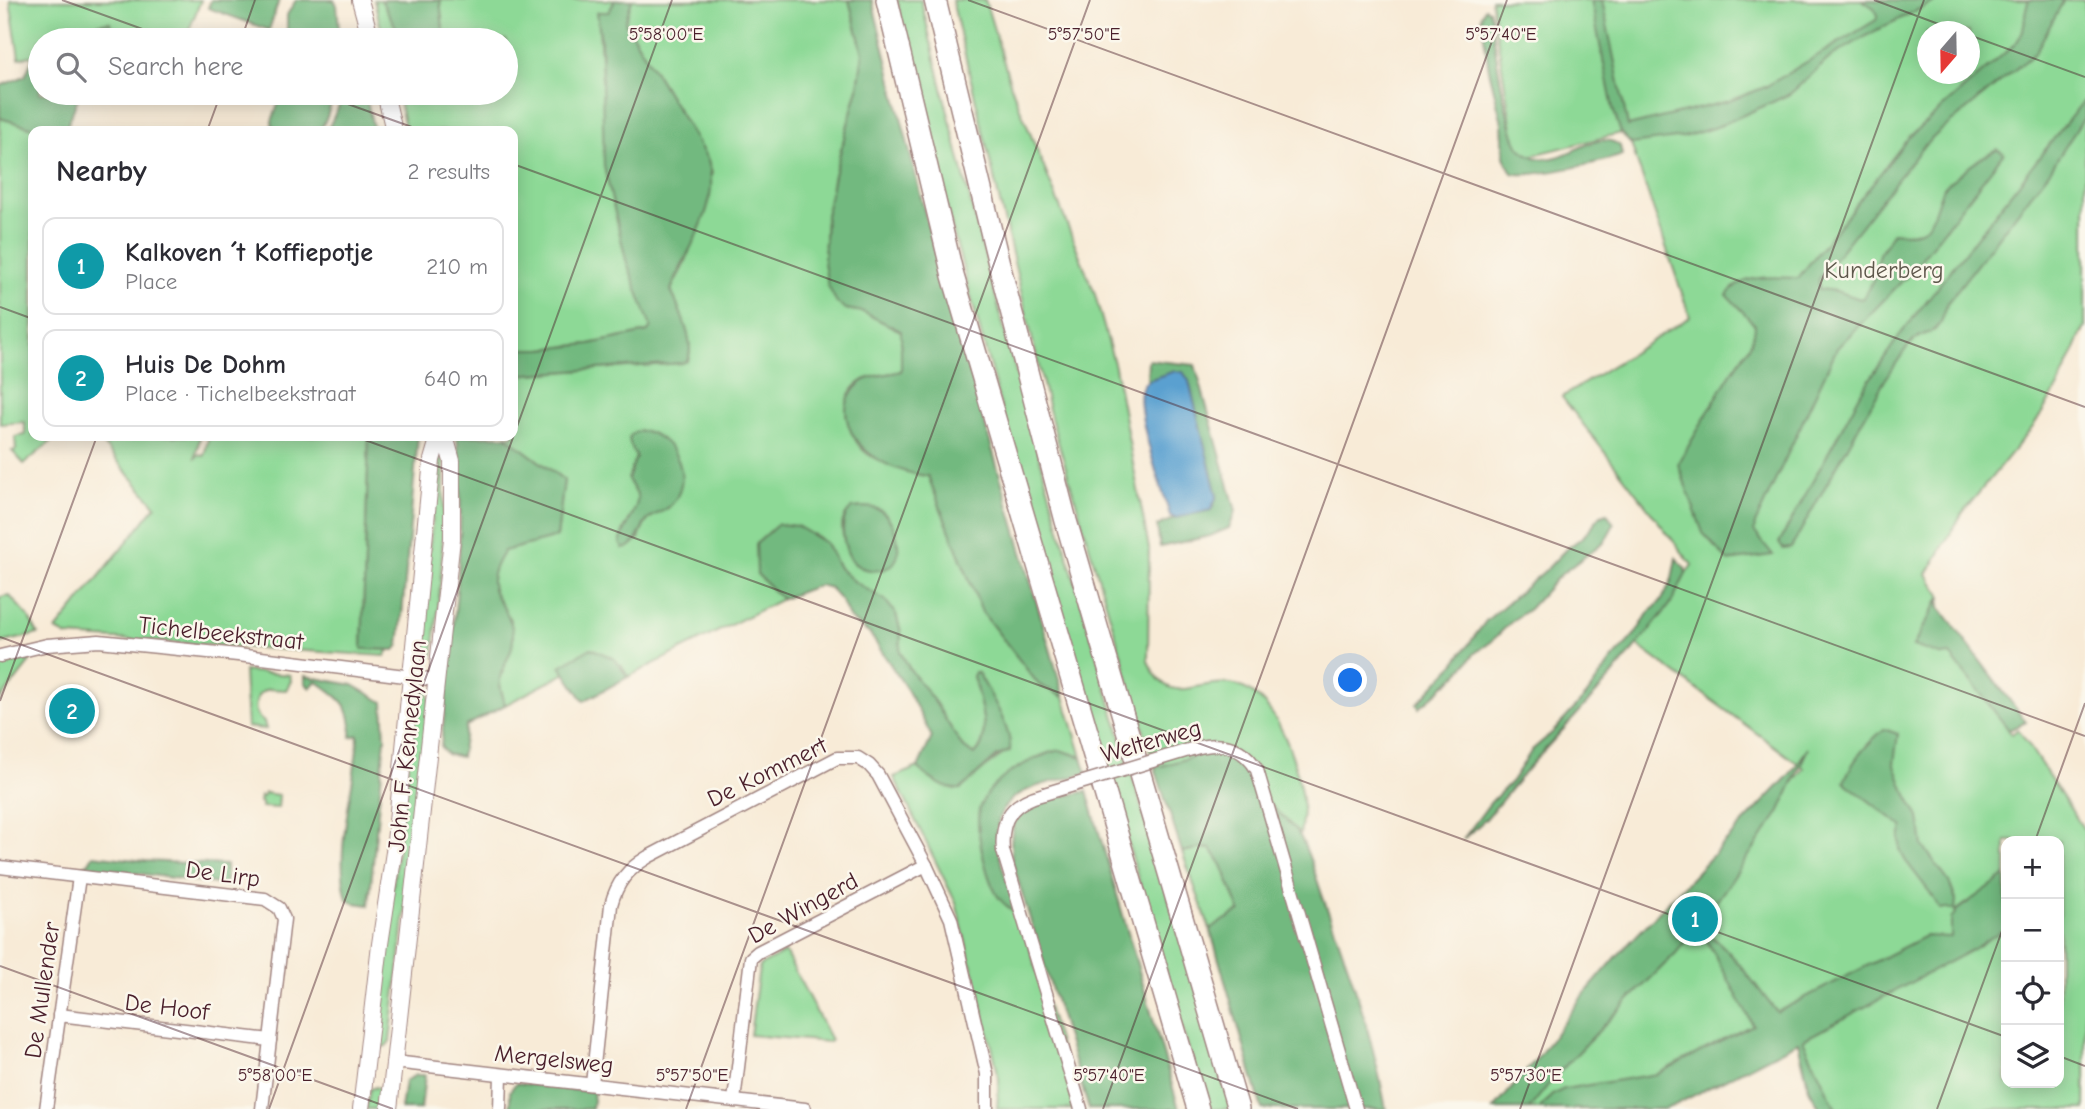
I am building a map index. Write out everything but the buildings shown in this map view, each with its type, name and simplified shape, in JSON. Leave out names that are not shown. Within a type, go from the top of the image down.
[{"type":"highway","points":[[887,0],[953,276],[1198,1109]]},
{"type":"highway","points":[[935,0],[1066,521],[1238,1109]]},
{"type":"street","points":[[360,0],[368,28]]},
{"type":"street","points":[[387,105],[393,126]]},
{"type":"street","name":"John F. Kennedylaan","points":[[361,1109],[394,852],[432,460],[438,441]]},
{"type":"street","name":"John F. Kennedylaan","points":[[389,1109],[452,539],[452,461],[446,441]]},
{"type":"street","name":"Tichelbeekstraat","points":[[0,656],[47,645],[99,641],[437,680]]},
{"type":"street","name":"Welterweg","points":[[1081,1109],[1003,851],[1003,828],[1010,812],[1026,800],[1214,744],[1232,747],[1248,757],[1257,770],[1356,1109]]},
{"type":"street","name":"De Kommert","points":[[592,1084],[611,905],[621,880],[632,867],[799,777],[844,757],[858,758],[874,769],[926,865],[951,919],[987,1074],[987,1109]]},
{"type":"street","name":"De Wingerd","points":[[734,1101],[751,958],[926,865]]},
{"type":"street","name":"De Lirp","points":[[0,867],[265,899],[275,904],[284,919],[262,1109]]},
{"type":"street","name":"De Mullender","points":[[46,1109],[79,877]]},
{"type":"street","name":"De Hoof","points":[[59,1015],[270,1041]]},
{"type":"street","points":[[367,1058],[394,1062]]},
{"type":"street","name":"Mergelsweg","points":[[394,1062],[592,1084],[709,1103],[734,1101],[804,1109]]},
{"type":"street","points":[[500,1109],[501,1075]]},
{"type":"green space","points":[[10,0],[201,0],[190,28],[111,28],[109,22],[73,28],[28,28],[28,57],[19,58]]},
{"type":"green space","points":[[211,0],[279,0],[270,28],[208,8]]},
{"type":"green space","points":[[296,0],[334,0],[339,28],[287,28],[287,15]]},
{"type":"green space","points":[[374,0],[383,2],[397,28],[381,28]]},
{"type":"green space","points":[[381,0],[440,0],[443,28],[396,28]]},
{"type":"green space","points":[[440,0],[615,0],[609,12],[598,13],[604,106],[604,166],[651,327],[648,332],[589,344],[518,349],[518,126],[405,126],[400,105],[518,105],[518,28],[443,28]]},
{"type":"green space","points":[[615,0],[632,0],[625,22],[708,160],[711,177],[707,210],[671,290],[688,336],[689,354],[687,361],[682,363],[518,375],[518,349],[589,344],[648,332],[651,327],[626,260],[604,166],[601,42],[597,12],[609,12]]},
{"type":"green space","points":[[632,0],[849,0],[863,53],[858,88],[834,175],[826,216],[824,263],[846,309],[863,312],[901,331],[901,372],[873,377],[855,387],[847,404],[848,423],[857,442],[868,454],[894,467],[928,476],[982,612],[1039,685],[1064,697],[1082,757],[1053,752],[1037,757],[1011,773],[984,857],[992,884],[1000,899],[1020,916],[1079,1109],[997,1109],[999,1079],[956,903],[894,777],[918,767],[924,774],[955,790],[963,786],[995,759],[1010,751],[998,711],[978,673],[973,676],[983,717],[983,739],[974,755],[962,746],[900,651],[901,632],[896,614],[885,601],[839,568],[826,543],[813,534],[757,574],[782,599],[628,677],[621,665],[561,666],[564,674],[505,705],[499,681],[503,671],[504,609],[492,591],[493,566],[503,551],[557,537],[564,480],[512,441],[518,441],[518,375],[687,361],[690,346],[688,336],[671,290],[687,259],[712,173],[708,160],[625,22]],"holes":[[[646,431],[665,509],[648,520],[639,539],[622,534],[638,503],[637,495],[628,479],[636,457],[630,437],[635,432]],[[863,507],[881,511],[855,564],[842,530],[846,515]]]},
{"type":"green space","points":[[849,0],[872,0],[931,238],[1064,697],[1039,685],[982,612],[928,476],[900,470],[874,457],[863,448],[849,425],[846,406],[854,389],[869,378],[901,371],[901,331],[863,312],[846,309],[837,303],[828,286],[824,263],[826,216],[834,175],[858,88],[863,53]]},
{"type":"green space","points":[[897,0],[921,0],[955,140],[1029,418],[1108,695],[1232,1109],[1206,1109],[1020,477],[942,191]]},
{"type":"green space","points":[[952,0],[985,0],[1011,86],[1094,291],[1115,367],[1149,549],[1148,661],[1156,676],[1174,689],[1218,683],[1231,684],[1248,690],[1262,701],[1284,734],[1297,773],[1303,808],[1300,835],[1215,750],[1155,768],[1051,418]]},
{"type":"green space","name":"Kunderberg","points":[[1491,0],[2085,0],[2085,326],[2058,387],[2033,427],[1963,512],[1927,574],[1941,595],[1939,613],[2009,731],[2012,734],[2018,729],[2085,831],[2085,1109],[1820,1109],[1809,1090],[1798,1042],[1656,1090],[1540,1109],[1519,1109],[1804,768],[1634,643],[1692,565],[1562,397],[1690,317],[1631,144],[1621,133],[1517,159]]},
{"type":"green space","points":[[1591,0],[1602,0],[1628,126],[1729,101],[1765,87],[1876,20],[1878,15],[1874,8],[1862,0],[1938,0],[1832,56],[1790,94],[1719,126],[1684,137],[1631,144],[1621,133],[1613,109]]},
{"type":"green space","points":[[2029,0],[2064,0],[2035,53],[1922,148],[1819,279],[1819,289],[1863,298],[1873,280],[1879,254],[1893,232],[1911,233],[1923,230],[1947,184],[1991,152],[1997,149],[2004,153],[1912,271],[1837,348],[1755,524],[1754,531],[1773,555],[1728,561],[1703,533],[1678,464],[1752,340],[1755,325],[1727,295],[1733,288],[1750,280],[1769,277],[1798,278],[1909,137],[1969,84],[1980,84],[1980,75],[2016,43],[2023,30]]},
{"type":"green space","points":[[1485,8],[1489,10],[1492,21],[1510,124],[1520,148],[1534,157],[1549,159],[1601,140],[1620,146],[1622,155],[1549,172],[1512,173],[1504,157],[1502,123],[1489,70],[1481,16]]},
{"type":"green space","points":[[110,22],[111,28],[73,28]]},
{"type":"green space","points":[[28,69],[28,105],[75,105],[67,126],[28,126],[0,118],[0,86],[25,76]]},
{"type":"green space","points":[[2085,99],[2085,116],[2051,169],[1948,302],[1935,330],[1920,336],[1908,346],[1885,380],[1791,548],[1783,549],[1779,543],[1862,391],[1899,336]]},
{"type":"green space","points":[[278,105],[330,105],[322,126],[272,126]]},
{"type":"green space","points":[[339,105],[368,105],[373,126],[329,126]]},
{"type":"green space","points":[[0,118],[28,126],[28,441],[52,441],[24,464],[12,451],[16,450],[15,437],[25,435],[25,422],[0,424]]},
{"type":"green space","points":[[1148,360],[1195,365],[1236,511],[1229,528],[1210,536],[1160,547],[1157,526],[1175,518],[1211,510],[1217,496],[1206,453],[1175,371],[1147,382]]},
{"type":"green space","points":[[645,431],[666,443],[674,452],[682,473],[681,485],[670,506],[650,518],[632,545],[623,549],[621,538],[638,499],[628,479],[636,457],[629,437],[635,432]]},
{"type":"green space","points":[[100,441],[199,441],[195,459],[199,454],[204,456],[208,441],[369,441],[362,648],[389,650],[385,656],[67,636],[56,630],[156,506]]},
{"type":"green space","points":[[369,441],[418,441],[399,645],[395,650],[362,649]]},
{"type":"green space","points":[[457,441],[512,441],[564,480],[557,537],[504,551],[495,567],[493,588],[511,623],[513,636],[512,648],[500,678],[505,705],[466,726],[461,757],[447,754],[441,747],[459,553],[460,475]]},
{"type":"green space","points":[[443,444],[444,523],[441,576],[433,655],[426,657],[421,654],[419,646],[439,458]]},
{"type":"green space","points":[[852,508],[874,508],[889,519],[896,533],[898,547],[896,560],[892,565],[880,570],[866,569],[850,558],[843,527],[847,513]]},
{"type":"green space","points":[[1607,513],[1614,524],[1605,541],[1559,576],[1529,609],[1475,653],[1458,674],[1419,708],[1417,704],[1451,668],[1486,621],[1583,537],[1601,515]]},
{"type":"green space","points":[[778,524],[797,526],[826,543],[839,568],[855,582],[885,600],[896,614],[901,632],[900,651],[909,668],[962,746],[974,755],[980,748],[984,729],[973,676],[975,672],[978,673],[1004,722],[1010,751],[997,756],[961,789],[943,786],[922,771],[918,767],[932,737],[908,691],[870,634],[850,619],[842,602],[830,588],[819,585],[782,599],[757,574],[756,544]]},
{"type":"green space","points":[[1676,558],[1685,568],[1686,574],[1670,605],[1611,677],[1486,819],[1463,839],[1491,802],[1512,781],[1532,750],[1553,732],[1586,696],[1611,661],[1637,632],[1647,615],[1662,600],[1672,579]]},
{"type":"green space","points":[[9,595],[28,616],[38,634],[0,643],[0,597]]},
{"type":"green space","points":[[1941,596],[1939,606],[2026,722],[2009,730],[1950,655],[1943,656],[1913,646]]},
{"type":"green space","points":[[591,648],[615,659],[628,677],[584,701],[560,666]]},
{"type":"green space","points":[[30,658],[29,663],[0,700],[0,665]]},
{"type":"green space","points":[[244,671],[290,675],[291,681],[286,690],[268,689],[259,694],[256,709],[266,729],[247,727]]},
{"type":"green space","points":[[305,676],[353,685],[383,702],[385,739],[369,905],[347,899],[343,880],[344,839],[358,735],[351,737],[350,717],[343,703],[316,681],[310,688],[305,683]]},
{"type":"green space","points":[[417,692],[427,692],[430,698],[390,1041],[381,1047],[374,1040]]},
{"type":"green space","points":[[1884,729],[1898,734],[1894,763],[1919,817],[1923,846],[1949,882],[1956,900],[1955,910],[1940,909],[1905,860],[1900,849],[1903,827],[1844,782],[1861,753]]},
{"type":"green space","points":[[1808,748],[1779,813],[1714,905],[1676,953],[1553,1079],[1529,1109],[1494,1109],[1618,955],[1790,774]]},
{"type":"green space","points":[[1060,750],[1082,757],[1087,773],[1037,786],[1019,795],[1002,811],[998,825],[997,840],[1004,873],[1020,916],[1001,901],[990,879],[978,824],[981,804],[1004,777],[1026,763]]},
{"type":"green space","points":[[1215,750],[1239,756],[1246,761],[1268,802],[1301,838],[1360,1004],[1386,1109],[1262,1109],[1210,929],[1240,911],[1222,865],[1211,849],[1182,852],[1155,768]]},
{"type":"green space","points":[[1087,791],[1179,1109],[1089,1109],[1012,861],[1011,840],[1019,814],[1039,802]]},
{"type":"green space","points":[[264,793],[279,795],[278,808],[262,807],[259,802]]},
{"type":"green space","points":[[1211,849],[1222,865],[1240,911],[1210,929],[1182,852]]},
{"type":"green space","points":[[93,855],[226,865],[226,885],[82,866],[88,864]]},
{"type":"green space","points":[[2001,879],[2001,931],[1970,951],[1803,1040],[1836,1109],[1820,1109],[1810,1090],[1798,1042],[1663,1109],[1539,1109],[1552,1095],[1564,1089],[1657,1074],[1753,1025],[1705,937],[1706,934],[1733,957],[1777,1012],[1925,936],[1951,937],[1951,919],[1957,910]]},
{"type":"green space","points":[[785,952],[831,1040],[829,1042],[750,1035],[759,968]]},
{"type":"green space","points":[[416,1075],[425,1075],[421,1109],[401,1109],[405,1081]]},
{"type":"green space","points":[[516,1083],[594,1092],[592,1109],[510,1109],[510,1091]]},
{"type":"green space","points":[[376,1087],[381,1090],[382,1109],[366,1109],[370,1089]]},
{"type":"water","points":[[1175,371],[1183,372],[1189,381],[1217,496],[1211,510],[1175,518],[1170,516],[1150,450],[1140,399],[1142,388],[1147,382]]},
{"type":"place","name":"Huis De Dohm","points":[[72,711]]},
{"type":"place","name":"Kalkoven ´t Koffiepotje","points":[[1695,919]]}]
